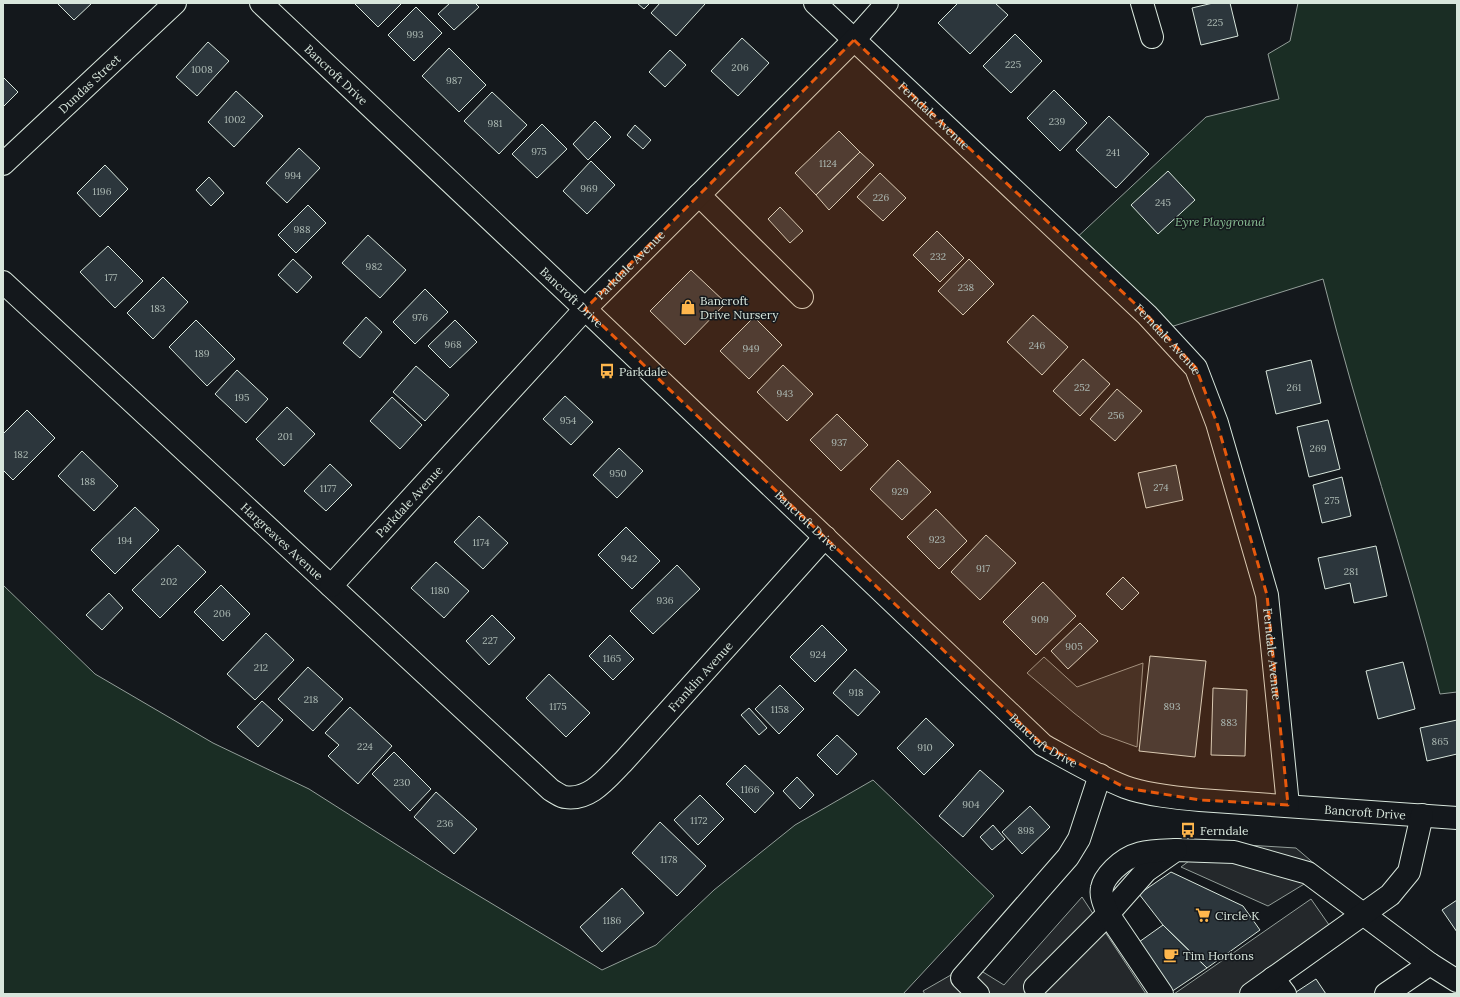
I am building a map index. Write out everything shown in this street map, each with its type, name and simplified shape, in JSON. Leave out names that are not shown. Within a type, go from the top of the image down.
[{"type":"street","name":"Dundas Street","points":[[3,164],[175,3]]},
{"type":"street","name":"Bancroft Drive","points":[[261,3],[585,308],[1044,745],[1082,767],[1126,788],[1163,796],[1200,800],[1457,818]]},
{"type":"street","name":"Ferndale Avenue","points":[[815,3],[1147,315],[1196,368],[1217,424],[1267,595],[1288,805]]},
{"type":"street","name":"Parkdale Avenue","points":[[331,586],[585,308],[854,40],[887,3]]},
{"type":"street","points":[[1142,3],[1152,37]]},
{"type":"street","points":[[699,195],[802,297]]},
{"type":"street","name":"Hargreaves Avenue","points":[[3,282],[551,790],[565,797]]},
{"type":"street","name":"Franklin Avenue","points":[[565,797],[583,796],[600,786],[824,537]]},
{"type":"street","points":[[978,994],[962,978],[1068,857],[1079,839],[1100,775]]},
{"type":"street","points":[[1251,994],[1279,986],[1363,914],[1390,895],[1409,872],[1422,815]]},
{"type":"street","points":[[1035,987],[1108,914],[1146,871],[1176,850],[1234,852],[1308,873],[1430,964],[1457,981]]},
{"type":"street","points":[[1108,914],[1162,994]]},
{"type":"street","points":[[1386,994],[1430,964]]},
{"type":"highlighted area","points":[[854,40],[1147,315],[1196,368],[1217,423],[1267,595],[1288,805],[1200,800],[1126,788],[1043,745],[585,309]]},
{"type":"green space","name":"Eyre Playground","points":[[1298,3],[1457,3],[1457,692],[1440,694],[1412,590],[1351,383],[1323,279],[1164,329],[1072,242],[1206,117],[1279,99],[1268,54],[1290,41]]},
{"type":"green space","points":[[3,585],[95,674],[213,743],[309,789],[441,873],[602,970],[656,945],[714,890],[795,825],[873,780],[994,896],[903,994],[3,994]]},
{"type":"shaded area","points":[[1044,657],[1077,687],[1143,663],[1137,747],[1101,734],[1027,673]]},
{"type":"shaded area","points":[[1213,843],[1296,848],[1324,872],[1268,906],[1181,867]]},
{"type":"shaded area","points":[[1082,897],[1146,994],[925,994],[923,991],[970,964],[1004,985]]},
{"type":"shaded area","points":[[1311,899],[1334,932],[1245,994],[1174,994]]},
{"type":"building","points":[[57,3],[92,3],[74,20]]},
{"type":"building","points":[[354,3],[402,3],[378,27]]},
{"type":"building","points":[[450,3],[475,3],[479,7],[454,30],[438,14]]},
{"type":"building","points":[[637,3],[650,3],[644,9]]},
{"type":"building","points":[[660,3],[705,4],[676,36],[651,13]]},
{"type":"building","points":[[958,3],[995,3],[1008,15],[970,54],[938,23]]},
{"type":"building","points":[[1213,3],[1230,3],[1238,36],[1201,45],[1192,8]]},
{"type":"building","points":[[416,7],[442,33],[414,61],[388,35]]},
{"type":"building","points":[[1015,34],[1042,61],[1011,93],[983,66]]},
{"type":"building","points":[[742,38],[769,63],[738,96],[711,71]]},
{"type":"building","points":[[208,42],[229,61],[197,96],[176,77]]},
{"type":"building","points":[[449,48],[486,85],[459,112],[422,76]]},
{"type":"building","points":[[670,50],[686,65],[665,87],[649,72]]},
{"type":"building","points":[[3,77],[18,92],[3,107]]},
{"type":"building","points":[[1054,90],[1087,123],[1060,151],[1027,118]]},
{"type":"building","points":[[236,91],[263,116],[234,147],[208,122]]},
{"type":"building","points":[[492,92],[527,125],[499,154],[464,121]]},
{"type":"building","points":[[1109,116],[1149,154],[1116,188],[1076,150]]},
{"type":"building","points":[[595,121],[611,137],[588,160],[573,144]]},
{"type":"building","points":[[542,124],[567,149],[537,178],[512,154]]},
{"type":"building","points":[[635,125],[651,140],[643,149],[627,135]]},
{"type":"building","points":[[839,131],[860,152],[816,195],[795,173]]},
{"type":"building","points":[[299,148],[320,168],[287,203],[266,183]]},
{"type":"building","points":[[860,152],[874,165],[829,210],[816,195]]},
{"type":"building","points":[[591,161],[615,185],[587,214],[563,191]]},
{"type":"building","points":[[105,165],[128,189],[100,217],[77,193]]},
{"type":"building","points":[[1168,171],[1195,200],[1158,234],[1131,205]]},
{"type":"building","points":[[880,173],[906,198],[883,221],[857,197]]},
{"type":"building","points":[[209,177],[224,193],[211,206],[196,190]]},
{"type":"building","points":[[308,205],[326,223],[296,253],[278,235]]},
{"type":"building","points":[[780,207],[803,231],[790,243],[768,219]]},
{"type":"building","points":[[937,231],[964,258],[940,282],[913,255]]},
{"type":"building","points":[[368,235],[406,270],[380,298],[342,263]]},
{"type":"building","points":[[108,246],[143,281],[115,308],[80,272]]},
{"type":"building","points":[[293,259],[312,277],[297,293],[278,275]]},
{"type":"building","points":[[969,259],[994,284],[963,315],[938,291]]},
{"type":"building","name":"Bancroft Drive Nursery","points":[[691,270],[726,303],[685,345],[650,311]]},
{"type":"building","points":[[163,277],[188,302],[153,339],[127,313]]},
{"type":"building","points":[[425,289],[448,312],[415,344],[393,322]]},
{"type":"building","points":[[1033,315],[1068,347],[1042,375],[1007,342]]},
{"type":"building","points":[[366,317],[382,332],[360,358],[343,343]]},
{"type":"building","points":[[754,317],[782,345],[749,379],[720,351]]},
{"type":"building","points":[[196,320],[235,359],[207,386],[169,347]]},
{"type":"building","points":[[455,320],[477,342],[450,368],[428,346]]},
{"type":"building","points":[[1083,359],[1110,384],[1080,416],[1053,391]]},
{"type":"building","points":[[1311,360],[1321,403],[1276,414],[1266,371]]},
{"type":"building","points":[[783,365],[813,394],[787,421],[757,392]]},
{"type":"building","points":[[416,366],[449,395],[425,421],[393,392]]},
{"type":"building","points":[[237,370],[268,399],[246,423],[215,394]]},
{"type":"building","points":[[1117,389],[1142,411],[1115,441],[1090,419]]},
{"type":"building","points":[[565,396],[593,422],[571,445],[543,419]]},
{"type":"building","points":[[392,397],[422,425],[400,449],[370,421]]},
{"type":"building","points":[[287,407],[315,434],[284,466],[256,439]]},
{"type":"building","points":[[27,410],[55,438],[13,480],[3,470],[3,434]]},
{"type":"building","points":[[837,414],[868,445],[841,471],[810,440]]},
{"type":"building","points":[[1328,420],[1340,469],[1309,477],[1297,427]]},
{"type":"building","points":[[619,448],[643,471],[617,498],[593,475]]},
{"type":"building","points":[[82,451],[118,486],[94,511],[58,476]]},
{"type":"building","points":[[898,460],[931,492],[902,520],[870,489]]},
{"type":"building","points":[[330,464],[352,485],[326,511],[304,491]]},
{"type":"building","points":[[1176,465],[1183,500],[1146,508],[1138,473]]},
{"type":"building","points":[[1342,477],[1351,516],[1322,523],[1313,485]]},
{"type":"building","points":[[135,507],[159,530],[115,574],[91,550]]},
{"type":"building","points":[[936,509],[967,541],[939,569],[907,537]]},
{"type":"building","points":[[479,516],[508,543],[483,569],[454,542]]},
{"type":"building","points":[[626,527],[660,561],[632,589],[598,555]]},
{"type":"building","points":[[986,535],[1016,563],[980,600],[951,572]]},
{"type":"building","points":[[178,545],[206,572],[160,618],[132,590]]},
{"type":"building","points":[[1376,546],[1387,596],[1354,603],[1350,583],[1325,589],[1318,558]]},
{"type":"building","points":[[436,562],[469,591],[444,618],[411,588]]},
{"type":"building","points":[[677,565],[700,589],[653,634],[630,611]]},
{"type":"building","points":[[1123,577],[1139,593],[1122,610],[1106,594]]},
{"type":"building","points":[[1043,582],[1076,616],[1036,655],[1003,622]]},
{"type":"building","points":[[221,585],[250,614],[223,641],[194,612]]},
{"type":"building","points":[[109,593],[123,608],[102,630],[86,615]]},
{"type":"building","points":[[492,615],[515,638],[489,665],[466,641]]},
{"type":"building","points":[[1080,623],[1098,641],[1068,669],[1051,651]]},
{"type":"building","points":[[822,625],[847,650],[815,682],[790,657]]},
{"type":"building","points":[[266,633],[294,660],[255,700],[227,674]]},
{"type":"building","points":[[610,635],[634,659],[613,680],[589,656]]},
{"type":"building","points":[[1150,656],[1206,661],[1195,757],[1139,751]]},
{"type":"building","points":[[1403,662],[1415,709],[1378,719],[1366,671]]},
{"type":"building","points":[[308,667],[343,699],[313,731],[278,699]]},
{"type":"building","points":[[855,669],[880,692],[858,716],[833,693]]},
{"type":"building","points":[[549,674],[590,713],[566,737],[526,698]]},
{"type":"building","points":[[780,685],[804,709],[779,734],[755,709]]},
{"type":"building","points":[[1213,688],[1247,690],[1245,756],[1211,755]]},
{"type":"building","points":[[262,701],[283,720],[258,747],[237,727]]},
{"type":"building","points":[[350,707],[392,746],[358,784],[328,756],[339,745],[325,733]]},
{"type":"building","points":[[749,708],[767,728],[759,735],[741,715]]},
{"type":"building","points":[[926,718],[954,745],[924,775],[897,748]]},
{"type":"building","points":[[1457,720],[1457,754],[1427,761],[1420,728]]},
{"type":"building","points":[[837,735],[857,754],[837,775],[817,755]]},
{"type":"building","points":[[394,752],[431,789],[410,811],[372,774]]},
{"type":"building","points":[[745,765],[774,793],[755,813],[726,784]]},
{"type":"building","points":[[980,770],[1004,791],[963,837],[939,816]]},
{"type":"building","points":[[797,777],[814,795],[800,809],[783,791]]},
{"type":"building","points":[[436,792],[477,829],[454,854],[414,817]]},
{"type":"building","points":[[700,795],[724,819],[698,845],[674,820]]},
{"type":"building","points":[[1030,806],[1050,827],[1022,854],[1002,832]]},
{"type":"building","points":[[660,822],[706,866],[677,896],[632,853]]},
{"type":"building","points":[[993,825],[1005,839],[992,850],[980,837]]},
{"type":"building","name":"Circle K","points":[[1171,872],[1243,906],[1260,930],[1207,968],[1163,925],[1139,894]]},
{"type":"building","points":[[622,888],[644,913],[602,952],[580,927]]},
{"type":"building","points":[[1457,900],[1457,932],[1442,910]]},
{"type":"building","name":"Tim Hortons","points":[[1163,925],[1207,968],[1171,992],[1139,942]]},
{"type":"building","points":[[1316,979],[1326,994],[1293,994]]},
{"type":"place","name":"Bancroft Drive Nursery","points":[[688,307]]},
{"type":"place","name":"Parkdale","points":[[607,371]]},
{"type":"place","name":"Ferndale","points":[[1188,830]]},
{"type":"place","name":"Circle K","points":[[1203,915]]},
{"type":"place","name":"Tim Hortons","points":[[1171,955]]}]
